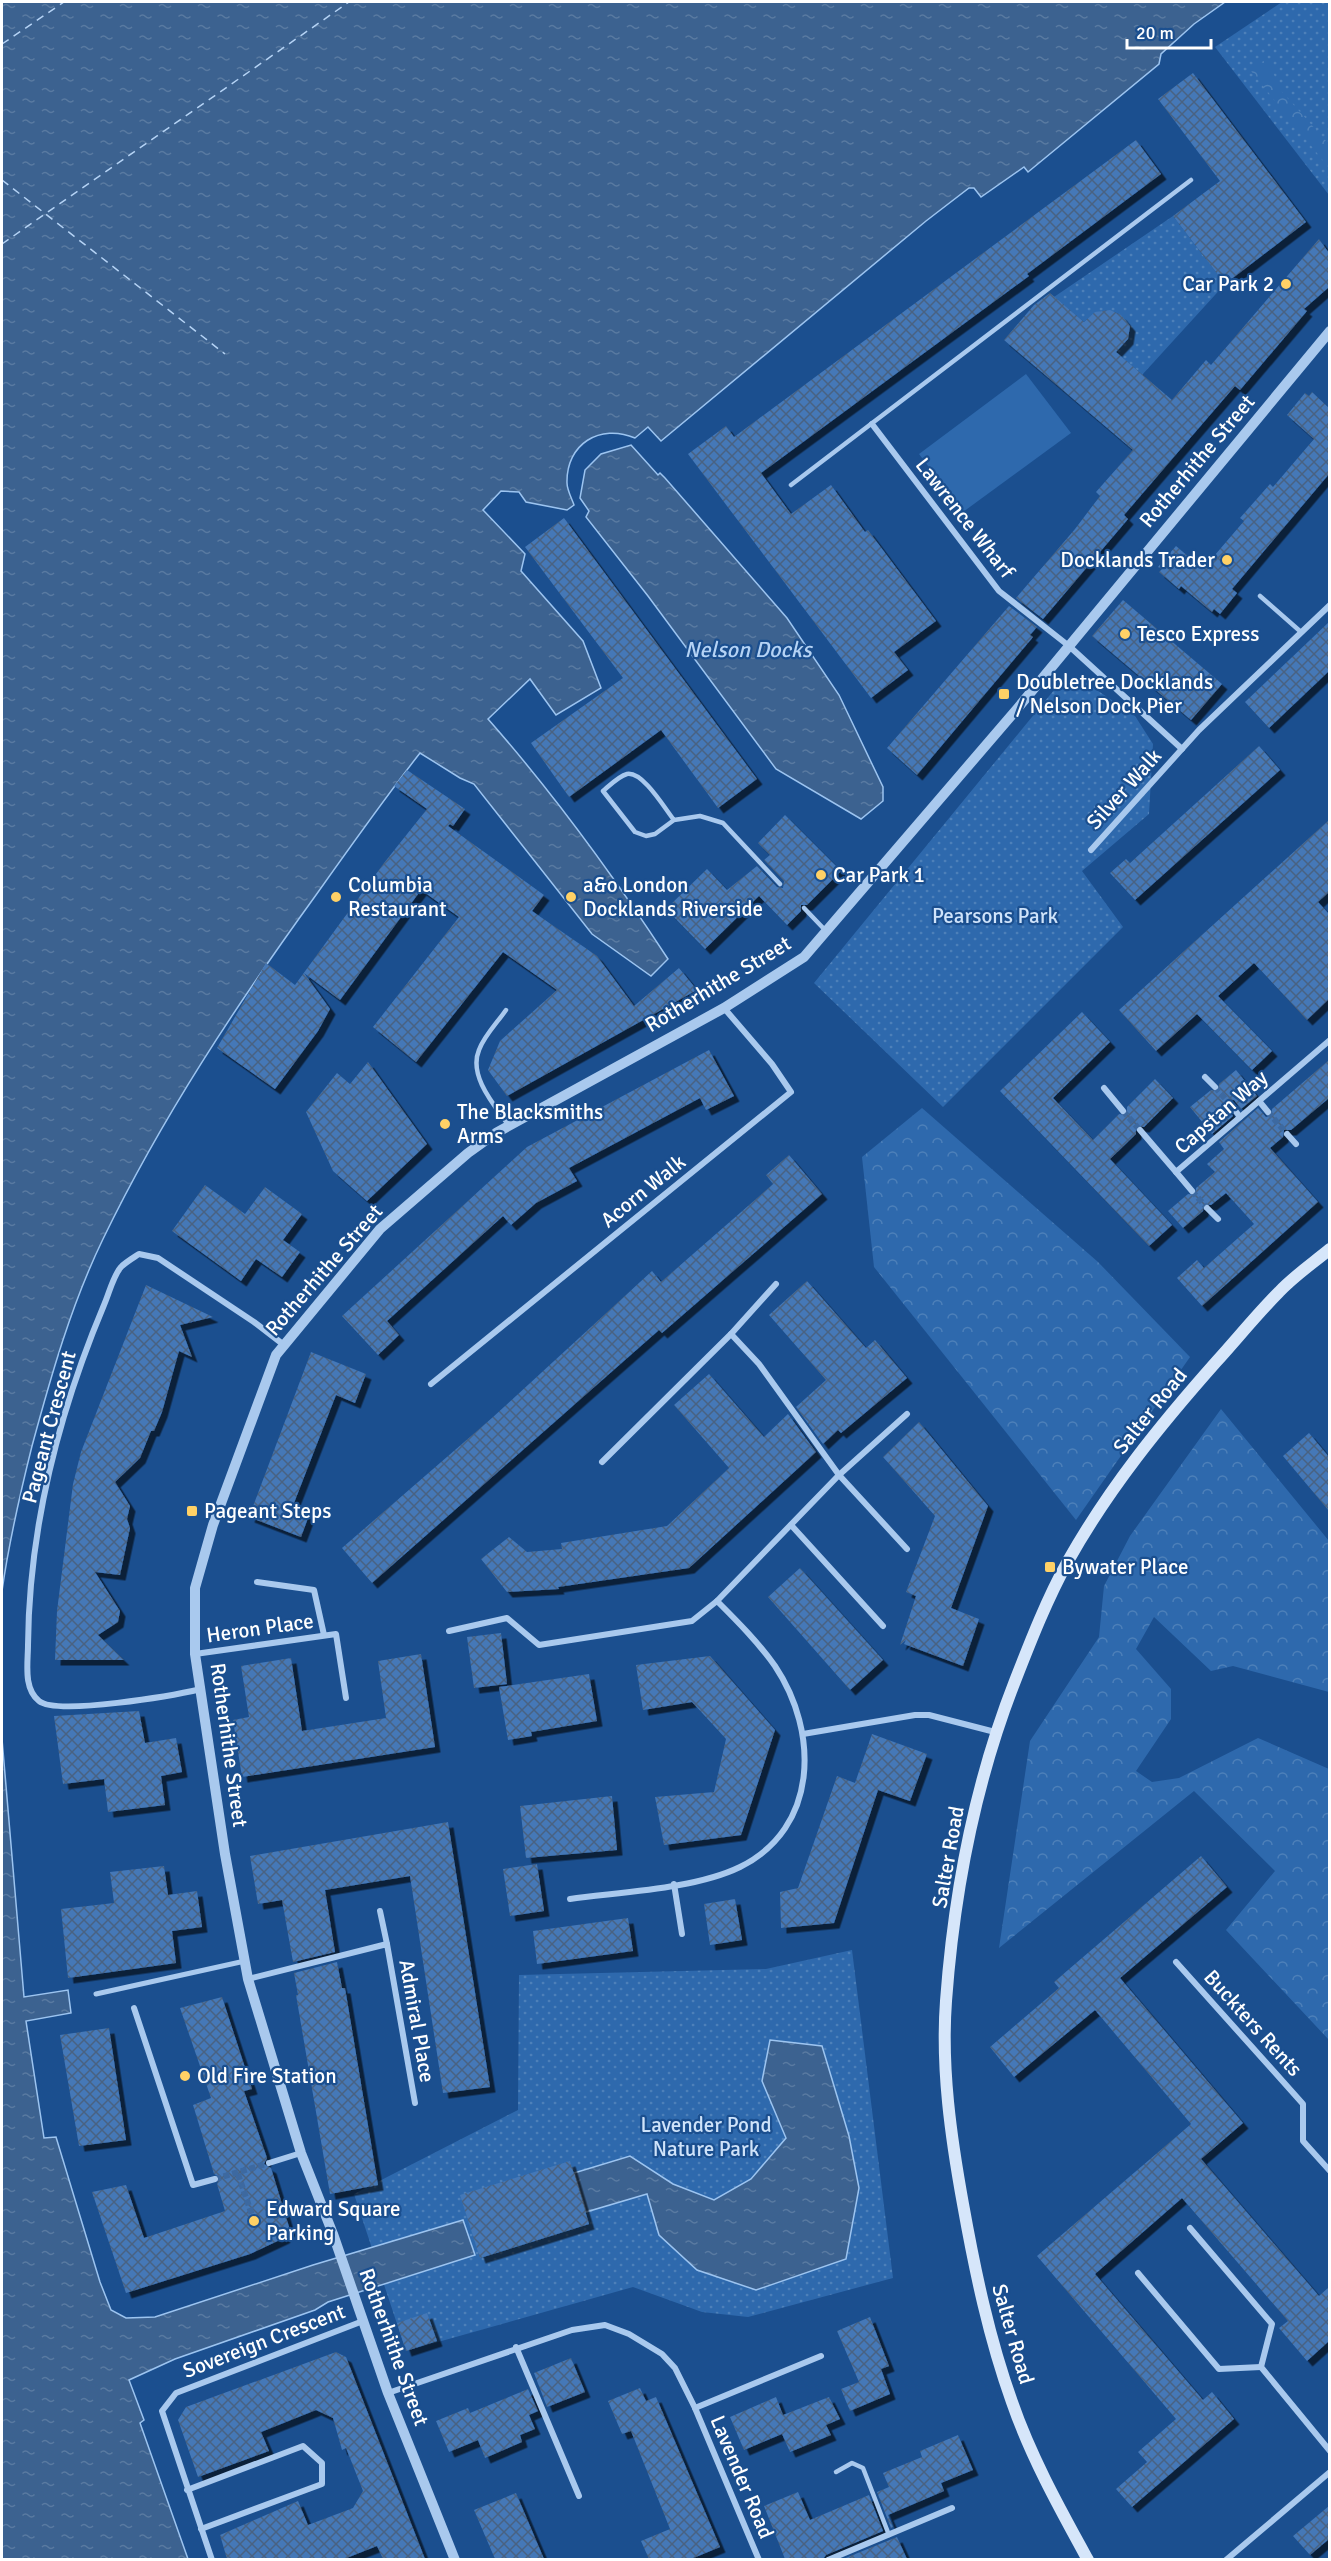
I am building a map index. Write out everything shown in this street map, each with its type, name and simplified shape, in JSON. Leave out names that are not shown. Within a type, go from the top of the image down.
[{"type":"main road","name":"Salter Road","points":[[1088,2559],[1038,2464],[1012,2404],[990,2332],[974,2266],[954,2156],[946,2081],[946,2003],[960,1884],[975,1809],[995,1732],[1037,1626],[1060,1577],[1117,1483],[1175,1408],[1282,1289],[1329,1249]]},
{"type":"street","name":"Rotherhithe Street","points":[[455,2559],[388,2393],[333,2234],[301,2153],[248,1978],[225,1854],[195,1654],[195,1588],[213,1525],[276,1355],[384,1225],[468,1153],[509,1126],[724,1008],[804,957],[1069,646],[1329,331]]},
{"type":"street","name":"Lawrence Wharf","points":[[872,424],[999,591],[1069,646]]},
{"type":"street","name":"Silver Walk","points":[[1091,850],[1182,749],[1329,604]]},
{"type":"street","name":"Silver Walk","points":[[1069,646],[1182,749]]},
{"type":"street","name":"Acorn Walk","points":[[431,1384],[791,1092],[772,1064],[724,1008]]},
{"type":"street","name":"Capstan Way","points":[[1140,1130],[1176,1172],[1329,1040]]},
{"type":"street","points":[[1205,1077],[1215,1088]]},
{"type":"street","points":[[1104,1088],[1123,1111]]},
{"type":"street","points":[[1258,1101],[1268,1112]]},
{"type":"street","points":[[1231,1105],[1240,1117]]},
{"type":"street","points":[[1287,1134],[1296,1144]]},
{"type":"street","points":[[1176,1172],[1192,1191]]},
{"type":"street","points":[[1207,1208],[1218,1219]]},
{"type":"street","name":"Pageant Crescent","points":[[201,1689],[150,1699],[56,1706],[40,1703],[34,1695],[28,1680],[29,1593],[47,1482],[91,1336],[120,1268],[139,1254],[158,1258],[254,1322],[284,1345]]},
{"type":"street","points":[[603,1462],[731,1334],[776,1284]]},
{"type":"street","points":[[731,1334],[759,1364],[839,1475],[907,1549]]},
{"type":"street","points":[[449,1630],[507,1618],[539,1645],[692,1620],[717,1601],[839,1475],[907,1414]]},
{"type":"street","points":[[791,1525],[883,1626]]},
{"type":"street","points":[[257,1582],[314,1590],[324,1635]]},
{"type":"street","points":[[570,1899],[716,1876],[741,1866],[767,1850],[784,1833],[798,1805],[804,1769],[803,1734],[794,1701],[775,1666],[750,1635],[717,1601]]},
{"type":"street","name":"Heron Place","points":[[195,1654],[336,1634],[346,1698]]},
{"type":"street","points":[[803,1734],[915,1715],[929,1715],[995,1732]]},
{"type":"street","points":[[674,1884],[682,1934]]},
{"type":"street","name":"Admiral Place","points":[[380,1911],[415,2103]]},
{"type":"street","name":"Admiral Place","points":[[248,1978],[387,1944]]},
{"type":"street","points":[[96,1994],[244,1961]]},
{"type":"street","name":"Buckters Rents","points":[[1176,1962],[1303,2104],[1303,2140],[1329,2171]]},
{"type":"street","points":[[134,2008],[193,2185],[215,2179]]},
{"type":"street","points":[[269,2163],[301,2153]]},
{"type":"street","points":[[1190,2228],[1272,2324],[1261,2367]]},
{"type":"street","points":[[1137,2273],[1219,2369],[1261,2367]]},
{"type":"street","name":"Sovereign Crescent","points":[[212,2559],[162,2411],[176,2392],[364,2321]]},
{"type":"street","name":"Lavender Road","points":[[388,2393],[572,2330],[605,2325],[629,2334],[662,2354],[675,2368],[695,2408],[759,2559]]},
{"type":"street","points":[[516,2348],[579,2496]]},
{"type":"street","name":"Lavender Road","points":[[695,2408],[821,2356]]},
{"type":"street","points":[[1261,2367],[1329,2451]]},
{"type":"street","points":[[187,2490],[303,2445],[322,2463],[322,2484],[201,2529]]},
{"type":"street","points":[[1226,2559],[1329,2472]]},
{"type":"street","points":[[828,2559],[952,2508]]},
{"type":"lane","points":[[791,485],[1191,180]]},
{"type":"lane","points":[[1260,596],[1301,632]]},
{"type":"lane","points":[[674,820],[647,784],[633,774],[625,774],[603,790],[636,832],[646,836],[655,834],[674,820],[700,816],[723,823],[780,884]]},
{"type":"lane","points":[[804,908],[827,932]]},
{"type":"lane","points":[[506,1011],[479,1050],[476,1064],[484,1088],[509,1126]]},
{"type":"lane","points":[[836,2472],[852,2463],[863,2468],[889,2535]]},
{"type":"green space","points":[[1282,2],[1329,2],[1329,195],[1215,47]]},
{"type":"green space","points":[[1263,61],[1269,64],[1282,92],[1327,142],[1329,168],[1251,71]]},
{"type":"green space","points":[[1173,216],[1225,284],[1142,375],[1116,352],[1128,339],[1121,315],[1101,311],[1084,322],[1054,297]]},
{"type":"green space","points":[[1026,374],[1071,433],[963,512],[919,454]]},
{"type":"green space","name":"Pearsons Park","points":[[1085,682],[1135,716],[1153,744],[1149,814],[1082,871],[1123,927],[943,1107],[814,983],[1054,690]]},
{"type":"green space","points":[[922,1108],[1098,1262],[1190,1357],[1076,1520],[874,1267],[862,1157]]},
{"type":"green space","points":[[1221,1409],[1329,1541],[1329,1692],[1233,1666],[1211,1671],[1154,1617],[1136,1649],[1171,1689],[1171,1719],[1136,1771],[1152,1782],[1179,1778],[1258,1738],[1329,1769],[1329,2040],[1226,1930],[1275,1871],[1194,1791],[999,1948],[1030,1741],[1099,1637],[1104,1586],[1130,1536]]},
{"type":"green space","name":"Lavender Pond Nature Park","points":[[852,1950],[893,2278],[748,2317],[702,2312],[633,2287],[406,2351],[354,2194],[518,2110],[519,1975],[766,1969]]},
{"type":"water","points":[[2,2],[1225,2],[1194,24],[1161,54],[1159,64],[1028,172],[1024,167],[981,197],[974,188],[969,188],[661,441],[648,427],[635,438],[609,433],[588,440],[572,457],[568,469],[567,486],[574,505],[567,510],[526,502],[519,492],[501,491],[483,510],[525,554],[521,571],[583,641],[601,688],[556,715],[530,679],[488,719],[582,836],[668,959],[651,976],[592,934],[474,784],[420,753],[380,805],[229,1020],[175,1105],[103,1239],[71,1315],[47,1393],[19,1500],[2,1591]]},
{"type":"water","name":"Nelson Docks","points":[[631,445],[658,475],[660,473],[665,478],[787,618],[839,695],[883,787],[883,801],[861,819],[776,769],[648,596],[586,517],[589,511],[580,498],[585,470],[601,454]]},
{"type":"water","points":[[2,1739],[24,1997],[68,1990],[71,2013],[26,2021],[44,2138],[56,2137],[100,2282],[111,2310],[126,2318],[155,2317],[313,2265],[463,2220],[475,2255],[328,2302],[315,2310],[175,2359],[129,2380],[144,2420],[140,2423],[188,2559],[2,2559]]},
{"type":"water","points":[[770,2040],[822,2046],[849,2136],[859,2188],[846,2259],[756,2290],[697,2270],[659,2235],[647,2194],[586,2212],[574,2173],[630,2156],[673,2184],[714,2200],[751,2179],[786,2138],[762,2081]]},
{"type":"building","points":[[1193,73],[1306,222],[1225,284],[1173,216],[1220,181],[1158,99]]},
{"type":"building","points":[[1136,140],[1161,174],[1027,274],[1029,276],[761,473],[791,514],[831,485],[865,532],[868,530],[936,621],[894,652],[908,670],[871,698],[688,454],[726,426],[734,437]]},
{"type":"building","points":[[1319,239],[1329,253],[1329,287],[1304,309],[1307,311],[1240,390],[1235,386],[1185,444],[1124,515],[1128,519],[1043,619],[1016,598],[1075,529],[1100,496],[1096,492],[1133,450],[1004,340],[1034,305],[1050,293],[1084,322],[1095,312],[1110,310],[1121,315],[1130,326],[1128,339],[1116,352],[1172,400],[1206,360],[1211,365]]},
{"type":"building","points":[[1312,392],[1329,408],[1329,474],[1232,589],[1237,593],[1220,614],[1214,609],[1212,612],[1181,586],[1179,589],[1159,572],[1162,569],[1158,567],[1176,546],[1203,569],[1244,521],[1240,518],[1270,484],[1273,487],[1314,439],[1287,415],[1305,393],[1309,396]]},
{"type":"building","points":[[564,518],[757,779],[718,808],[661,730],[569,797],[531,743],[623,678],[525,547]]},
{"type":"building","points":[[1123,600],[1222,684],[1191,720],[1092,636]]},
{"type":"building","points":[[1009,606],[1037,627],[1030,635],[1033,637],[917,775],[887,748]]},
{"type":"building","points":[[1329,622],[1329,671],[1269,728],[1245,702]]},
{"type":"building","points":[[1259,746],[1280,770],[1135,900],[1110,873],[1126,859],[1130,863]]},
{"type":"building","points":[[407,770],[465,809],[453,826],[450,824],[448,826],[544,895],[532,911],[597,956],[634,1006],[679,968],[697,990],[507,1096],[488,1070],[500,1041],[557,990],[503,952],[416,1062],[373,1027],[459,917],[421,890],[340,1000],[304,973],[330,1009],[318,1031],[275,1089],[217,1048],[266,963],[295,985],[384,863],[427,809],[394,786]]},
{"type":"building","points":[[785,815],[841,871],[807,905],[801,905],[801,911],[787,925],[759,896],[705,949],[666,909],[707,869],[727,890],[757,866],[777,887],[783,888],[784,881],[764,860],[770,855],[758,843]]},
{"type":"building","points":[[1329,820],[1329,892],[1318,902],[1329,914],[1329,999],[1307,1020],[1254,963],[1218,996],[1272,1051],[1252,1070],[1197,1014],[1156,1051],[1119,1010]]},
{"type":"building","points":[[1082,1012],[1110,1042],[1053,1098],[1093,1140],[1119,1114],[1127,1115],[1127,1107],[1155,1079],[1173,1098],[1144,1127],[1136,1126],[1136,1134],[1110,1159],[1172,1225],[1149,1246],[1000,1091]]},
{"type":"building","points":[[709,1050],[734,1096],[706,1110],[700,1098],[569,1168],[577,1181],[536,1203],[511,1225],[503,1216],[387,1321],[399,1335],[378,1355],[342,1316],[527,1147]]},
{"type":"building","points":[[1329,1060],[1329,1098],[1291,1130],[1284,1130],[1283,1137],[1270,1148],[1318,1202],[1202,1306],[1177,1278],[1197,1260],[1204,1268],[1254,1224],[1226,1193],[1211,1205],[1204,1204],[1203,1211],[1183,1228],[1168,1211],[1188,1194],[1196,1195],[1196,1188],[1215,1172],[1207,1164],[1224,1149],[1219,1142],[1258,1108],[1266,1117],[1271,1116],[1272,1109]]},
{"type":"building","points":[[368,1062],[427,1144],[367,1201],[333,1171],[306,1112],[337,1073],[350,1084]]},
{"type":"building","points":[[1236,1070],[1257,1096],[1241,1109],[1234,1100],[1227,1101],[1226,1106],[1233,1116],[1212,1134],[1190,1107],[1211,1090],[1218,1091],[1219,1084]]},
{"type":"building","points":[[789,1155],[822,1194],[662,1333],[659,1330],[372,1583],[342,1548],[493,1417],[652,1271],[661,1282],[773,1184],[766,1175]]},
{"type":"building","points":[[205,1185],[245,1214],[265,1187],[302,1214],[283,1240],[300,1252],[282,1277],[256,1259],[241,1281],[172,1231]]},
{"type":"building","points":[[807,1281],[866,1348],[875,1340],[907,1378],[841,1433],[838,1430],[823,1444],[796,1407],[826,1380],[769,1315]]},
{"type":"building","points":[[146,1285],[213,1317],[180,1325],[192,1357],[179,1351],[162,1412],[154,1431],[151,1431],[140,1458],[115,1482],[130,1506],[127,1519],[130,1528],[120,1575],[95,1572],[120,1611],[118,1622],[98,1635],[124,1660],[55,1660],[57,1611],[73,1484],[81,1452]]},
{"type":"building","points":[[311,1352],[366,1374],[355,1403],[336,1395],[294,1503],[311,1510],[301,1537],[249,1517]]},
{"type":"building","points":[[709,1374],[764,1437],[788,1414],[816,1452],[689,1568],[558,1587],[559,1589],[507,1592],[481,1559],[509,1537],[527,1552],[562,1549],[561,1543],[667,1526],[729,1468],[674,1405]]},
{"type":"building","points":[[919,1422],[988,1506],[951,1608],[979,1619],[963,1666],[904,1644],[906,1640],[900,1645],[916,1596],[906,1592],[935,1516],[883,1457]]},
{"type":"building","points":[[1309,1433],[1329,1457],[1329,1511],[1283,1456]]},
{"type":"building","points":[[800,1568],[883,1660],[850,1690],[768,1597]]},
{"type":"building","points":[[501,1633],[507,1684],[474,1688],[467,1637]]},
{"type":"building","points":[[421,1654],[435,1747],[242,1777],[233,1720],[249,1717],[241,1666],[291,1658],[302,1731],[386,1718],[378,1661]]},
{"type":"building","points":[[710,1656],[775,1730],[741,1835],[664,1845],[655,1797],[714,1792],[726,1739],[692,1702],[643,1710],[636,1665]]},
{"type":"building","points":[[589,1674],[597,1721],[531,1732],[532,1736],[508,1740],[499,1687]]},
{"type":"building","points":[[139,1711],[145,1743],[176,1738],[182,1772],[161,1776],[165,1805],[108,1812],[104,1779],[63,1784],[54,1716]]},
{"type":"building","points":[[872,1734],[927,1754],[910,1801],[878,1790],[834,1923],[781,1928],[780,1892],[798,1888],[837,1776],[855,1783]]},
{"type":"building","points":[[612,1796],[617,1850],[526,1858],[520,1806]]},
{"type":"building","points":[[448,1822],[490,2087],[443,2093],[410,1876],[325,1890],[335,1952],[293,1962],[282,1900],[258,1904],[250,1856]]},
{"type":"building","points":[[1201,1856],[1227,1887],[1120,1978],[1243,2123],[1201,2159],[1319,2296],[1329,2287],[1329,2341],[1307,2361],[1279,2328],[1288,2321],[1182,2198],[1095,2274],[1203,2400],[1212,2392],[1234,2419],[1132,2507],[1116,2489],[1147,2462],[1138,2452],[1176,2419],[1037,2256],[1191,2124],[1095,2010],[1014,2077],[990,2047],[1059,1988],[1054,1982]]},
{"type":"building","points":[[537,1864],[544,1911],[510,1916],[503,1869]]},
{"type":"building","points":[[164,1866],[168,1895],[197,1891],[202,1927],[172,1931],[176,1963],[68,1978],[61,1909],[114,1903],[110,1872]]},
{"type":"building","points":[[735,1899],[742,1940],[710,1945],[704,1904]]},
{"type":"building","points":[[628,1918],[633,1951],[537,1964],[533,1931]]},
{"type":"building","points":[[337,1962],[342,1988],[345,1988],[378,2185],[330,2194],[294,1973]]},
{"type":"building","points":[[222,1997],[252,2089],[244,2091],[267,2158],[264,2164],[271,2168],[290,2230],[284,2238],[250,2254],[126,2293],[92,2192],[126,2185],[144,2238],[225,2211],[217,2184],[220,2177],[214,2174],[193,2105],[211,2098],[180,2008]]},
{"type":"building","points":[[109,2028],[126,2140],[79,2146],[60,2035]]},
{"type":"building","points":[[570,2161],[589,2224],[480,2258],[460,2195]]},
{"type":"building","points":[[427,2313],[437,2341],[406,2351],[397,2323]]},
{"type":"building","points":[[870,2317],[889,2366],[881,2369],[890,2394],[850,2411],[841,2389],[859,2382],[837,2331]]},
{"type":"building","points":[[336,2352],[346,2357],[425,2559],[383,2559],[377,2546],[344,2559],[227,2559],[220,2535],[298,2501],[308,2525],[353,2508],[363,2491],[346,2448],[342,2450],[333,2418],[316,2410],[261,2432],[269,2451],[198,2477],[178,2420],[186,2407]]},
{"type":"building","points":[[571,2358],[585,2392],[547,2407],[534,2373]]},
{"type":"building","points":[[640,2388],[646,2401],[656,2397],[720,2547],[691,2559],[649,2559],[641,2541],[670,2529],[631,2431],[622,2434],[608,2401]]},
{"type":"building","points":[[528,2389],[538,2411],[529,2415],[535,2429],[520,2435],[522,2442],[485,2458],[478,2440],[449,2452],[436,2421],[468,2408],[470,2413]]},
{"type":"building","points":[[776,2397],[783,2415],[829,2397],[840,2419],[826,2425],[831,2435],[790,2452],[782,2434],[744,2450],[730,2417]]},
{"type":"building","points":[[958,2435],[973,2470],[941,2483],[944,2491],[888,2515],[893,2527],[891,2528],[877,2492],[889,2487],[883,2473],[922,2457],[920,2451]]},
{"type":"building","points":[[798,2492],[810,2520],[869,2495],[883,2531],[826,2555],[823,2559],[785,2559],[764,2506]]},
{"type":"building","points":[[516,2493],[544,2559],[495,2559],[474,2510]]},
{"type":"building","points":[[1329,2506],[1329,2539],[1310,2555],[1293,2536]]},
{"type":"building","points":[[897,2537],[907,2559],[843,2559]]},
{"type":"ferry route","points":[[2,44],[64,2]]},
{"type":"ferry route","points":[[2,244],[349,2]]},
{"type":"ferry route","points":[[2,180],[225,354]]},
{"type":"tunnel","points":[[1215,1087],[1231,1105]]},
{"type":"tunnel","points":[[1123,1111],[1140,1130]]},
{"type":"tunnel","points":[[1268,1112],[1287,1134]]},
{"type":"tunnel","points":[[1192,1191],[1207,1208]]},
{"type":"tunnel","points":[[215,2179],[269,2163]]},
{"type":"tunnel","points":[[238,2174],[254,2221]]},
{"type":"place","name":"Car Park 2","points":[[1286,284]]},
{"type":"place","name":"Docklands Trader","points":[[1227,560]]},
{"type":"place","name":"Tesco Express","points":[[1125,634]]},
{"type":"place","name":"Doubletree Docklands / Nelson Dock Pier","points":[[1004,694]]},
{"type":"place","name":"Car Park 1","points":[[821,875]]},
{"type":"place","name":"Columbia Restaurant","points":[[336,897]]},
{"type":"place","name":"a&o London Docklands Riverside","points":[[571,897]]},
{"type":"place","name":"The Blacksmiths Arms","points":[[445,1124]]},
{"type":"place","name":"Pageant Steps","points":[[192,1511]]},
{"type":"place","name":"Bywater Place","points":[[1050,1567]]},
{"type":"place","name":"Old Fire Station","points":[[185,2076]]},
{"type":"place","name":"Edward Square Parking","points":[[254,2221]]}]
